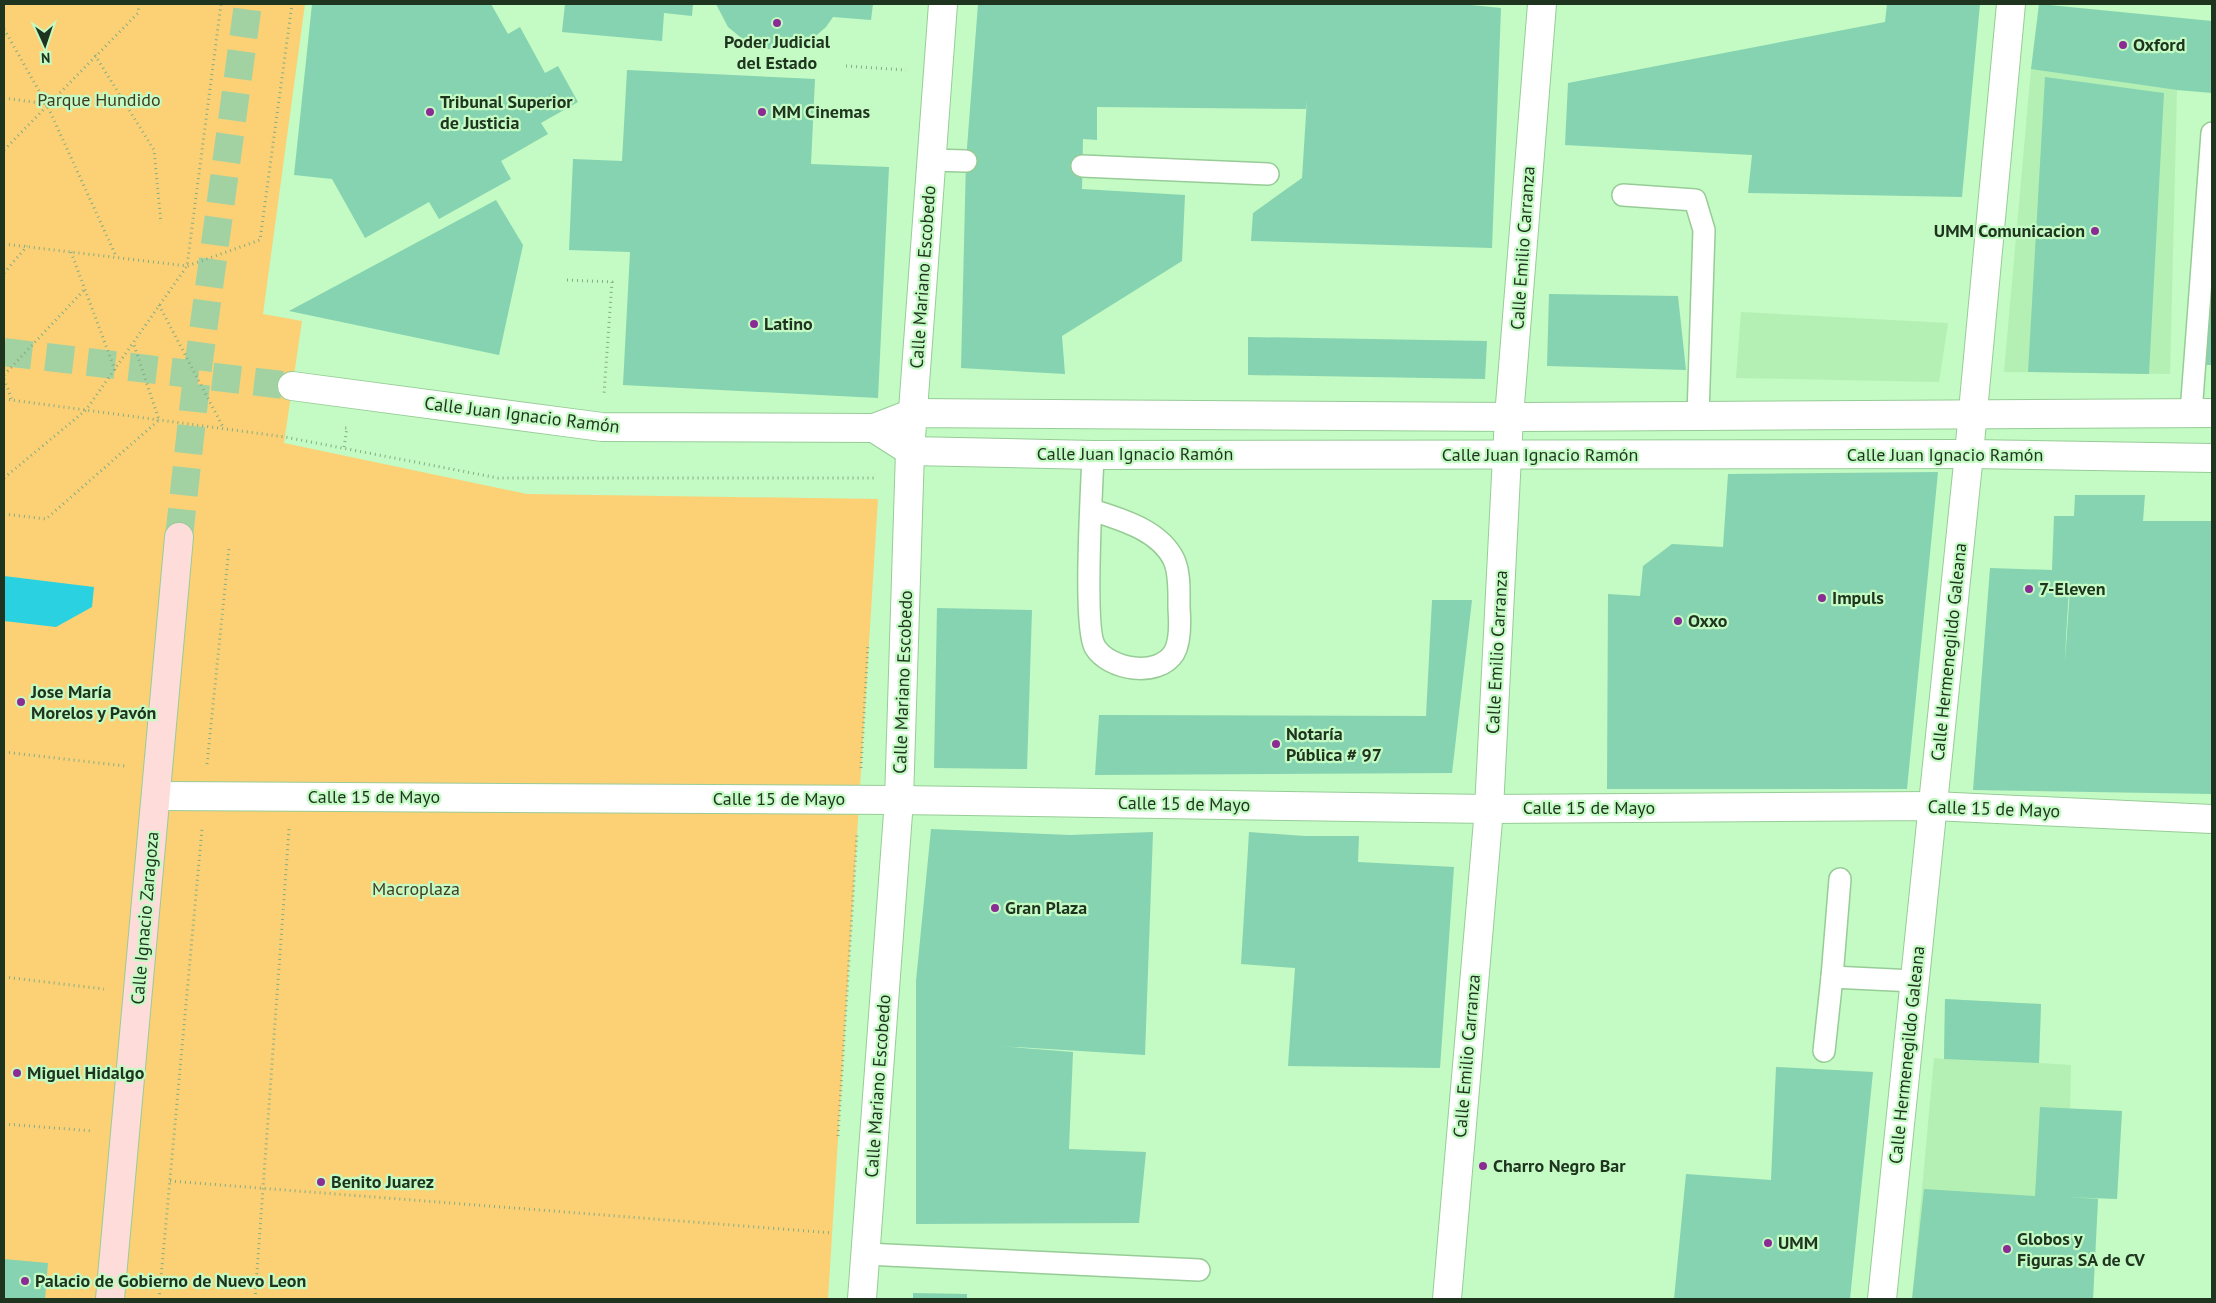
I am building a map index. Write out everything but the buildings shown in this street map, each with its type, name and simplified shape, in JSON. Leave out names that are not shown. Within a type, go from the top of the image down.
[{"type":"main road","name":"Calle Ignacio Zaragoza","points":[[110,1299],[180,537]]},
{"type":"street","name":"Calle Mariano Escobedo","points":[[862,1299],[899,800],[910,451],[943,4]]},
{"type":"street","name":"Calle Emilio Carranza","points":[[1447,1299],[1489,808],[1509,417],[1542,4]]},
{"type":"street","name":"Calle Hermenegildo Galeana","points":[[1882,1299],[1973,415],[2012,4]]},
{"type":"street","name":"Calle Juan Ignacio Ramón","points":[[292,386],[602,427],[874,428],[913,413],[1509,417],[2202,413]]},
{"type":"street","points":[[874,428],[910,451]]},
{"type":"street","name":"Calle Juan Ignacio Ramón","points":[[910,451],[1093,455],[1969,454],[2212,458]]},
{"type":"street","name":"Calle 15 de Mayo","points":[[156,796],[899,800],[1489,808],[1933,806],[2212,818]]},
{"type":"lane","points":[[2202,413],[2212,133]]},
{"type":"lane","points":[[931,160],[966,161]]},
{"type":"lane","points":[[1082,166],[1268,174]]},
{"type":"lane","points":[[1623,195],[1695,200],[1704,230],[1698,416]]},
{"type":"lane","points":[[1092,510],[1125,521],[1147,532],[1166,548],[1174,560],[1177,572],[1180,629],[1174,653],[1161,665],[1142,668],[1125,667],[1105,658],[1094,646],[1090,630],[1092,510],[1093,455]]},
{"type":"lane","points":[[1824,1051],[1840,879]]},
{"type":"lane","points":[[1832,977],[1914,981]]},
{"type":"lane","points":[[866,1254],[1200,1270]]},
{"type":"path","points":[[4,150],[138,13],[139,4]]},
{"type":"path","points":[[4,478],[86,410],[187,266],[221,4]]},
{"type":"path","points":[[4,244],[187,266],[260,240],[292,4]]},
{"type":"path","points":[[4,29],[47,104],[116,257]]},
{"type":"path","points":[[95,55],[154,150],[161,223]]},
{"type":"path","points":[[846,66],[908,70]]},
{"type":"path","points":[[4,98],[47,104]]},
{"type":"path","points":[[4,273],[27,246]]},
{"type":"path","points":[[71,252],[115,370]]},
{"type":"path","points":[[567,280],[612,282],[602,427]]},
{"type":"path","points":[[12,400],[4,377],[85,289]]},
{"type":"path","points":[[159,306],[224,428]]},
{"type":"path","points":[[133,341],[158,420]]},
{"type":"path","points":[[4,399],[224,428],[344,447],[498,478],[878,478],[878,487]]},
{"type":"path","points":[[4,514],[46,519],[158,420]]},
{"type":"path","points":[[338,427],[348,428],[344,447]]},
{"type":"path","points":[[206,772],[229,548]]},
{"type":"path","points":[[861,770],[868,643]]},
{"type":"path","points":[[4,752],[126,766]]},
{"type":"path","points":[[255,1299],[292,796]]},
{"type":"path","points":[[159,1299],[202,828]]},
{"type":"path","points":[[838,1144],[857,828]]},
{"type":"path","points":[[4,976],[104,989]]},
{"type":"path","points":[[4,1124],[93,1132]]},
{"type":"path","points":[[170,1181],[832,1233]]},
{"type":"path","points":[[832,1242],[833,1223]]},
{"type":"shaded area","name":"UMM Comunicacion","points":[[2031,69],[2177,90],[2170,374],[2004,372]]},
{"type":"shaded area","points":[[1741,312],[1948,323],[1939,382],[1736,378]]},
{"type":"shaded area","points":[[1945,999],[2041,1004],[2039,1063],[2071,1065],[2070,1109],[2122,1111],[2117,1199],[2098,1198],[2093,1299],[1912,1299],[1934,1058],[1944,1059]]},
{"type":"green space","name":"Macroplaza","points":[[4,4],[305,4],[263,314],[302,321],[284,443],[527,494],[878,499],[828,1299],[4,1299]]},
{"type":"water","points":[[4,576],[94,587],[92,607],[56,627],[4,621]]},
{"type":"tunnel","points":[[179,537],[197,375],[248,4]]},
{"type":"tunnel","points":[[4,352],[292,386]]},
{"type":"place","name":"Poder Judicial del Estado","points":[[777,23]]},
{"type":"place","name":"Oxford","points":[[2123,45]]},
{"type":"place","name":"Tribunal Superior de Justicia","points":[[430,112]]},
{"type":"place","name":"MM Cinemas","points":[[762,112]]},
{"type":"place","name":"UMM Comunicacion","points":[[2095,231]]},
{"type":"place","name":"Latino","points":[[754,324]]},
{"type":"place","name":"7-Eleven","points":[[2029,589]]},
{"type":"place","name":"Impuls","points":[[1822,598]]},
{"type":"place","name":"Oxxo","points":[[1678,621]]},
{"type":"place","name":"Jose María Morelos y Pavón","points":[[21,702]]},
{"type":"place","name":"Notaría Pública # 97","points":[[1276,744]]},
{"type":"place","name":"Gran Plaza","points":[[995,908]]},
{"type":"place","name":"Miguel Hidalgo","points":[[17,1073]]},
{"type":"place","name":"Charro Negro Bar","points":[[1483,1166]]},
{"type":"place","name":"Benito Juarez","points":[[321,1182]]},
{"type":"place","name":"UMM","points":[[1768,1243]]},
{"type":"place","name":"Globos y Figuras SA de CV","points":[[2007,1249]]},
{"type":"place","name":"Palacio de Gobierno de Nuevo Leon","points":[[25,1281]]},
{"type":"park label","name":"Parque Hundido","points":[[99,100]]}]
